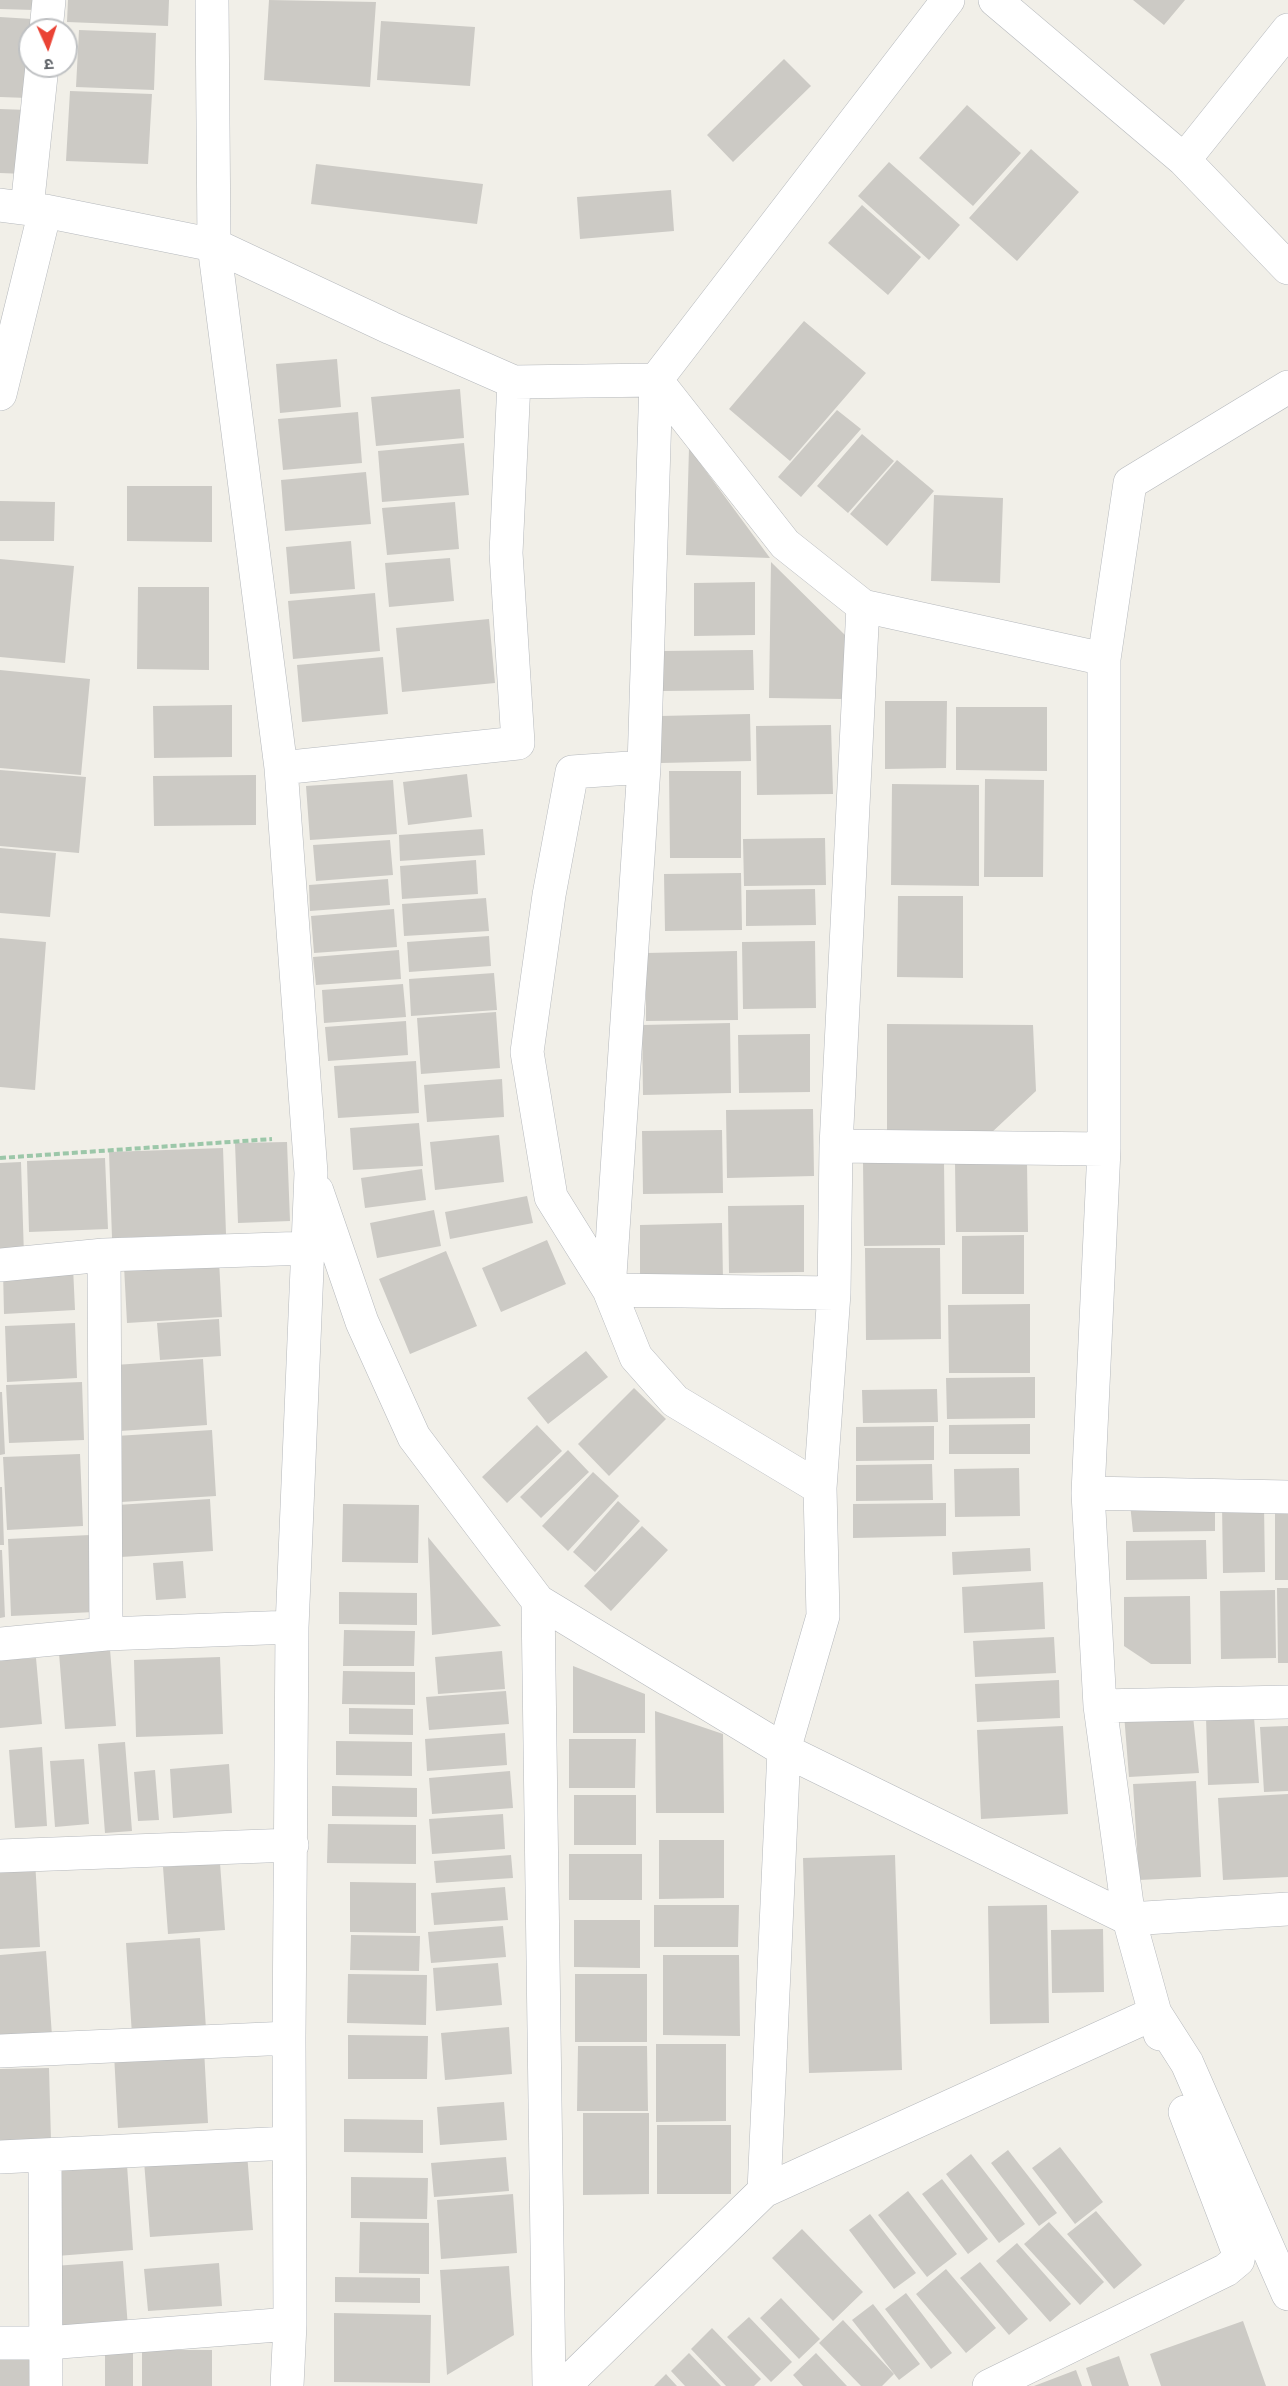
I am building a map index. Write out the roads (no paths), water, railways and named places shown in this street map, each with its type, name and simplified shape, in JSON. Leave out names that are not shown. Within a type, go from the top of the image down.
[{"type":"street","points":[[47,18],[49,0]]},
{"type":"street","points":[[212,0],[214,245],[280,768],[311,1173],[292,1627],[289,2038],[290,2324],[287,2386]]},
{"type":"street","points":[[609,1290],[644,767],[656,380],[948,0]]},
{"type":"street","points":[[1005,3],[1184,160],[1288,268]]},
{"type":"street","points":[[1184,160],[1288,30]]},
{"type":"street","points":[[0,394],[40,78]]},
{"type":"street","points":[[24,208],[214,245],[514,382],[656,380]]},
{"type":"street","points":[[656,380],[785,544],[862,606],[1104,659]]},
{"type":"street","points":[[280,768],[518,743],[506,553],[514,382]]},
{"type":"street","points":[[989,2386],[1226,2270],[1238,2260],[1239,2253],[1167,2064],[1129,1920],[1100,1706],[1088,1493],[1104,1149],[1104,659],[1130,483],[1288,387]]},
{"type":"street","points":[[764,2191],[784,1750],[823,1616],[820,1488],[834,1293],[836,1146],[862,606]]},
{"type":"street","points":[[644,767],[572,772],[549,895],[527,1052],[551,1197],[609,1290],[636,1357],[675,1401],[820,1488]]},
{"type":"street","points":[[836,1146],[1104,1149]]},
{"type":"street","points":[[311,1173],[362,1322],[414,1437],[538,1601],[784,1750],[1129,1920],[1288,1909]]},
{"type":"street","points":[[0,1265],[104,1255],[308,1248]]},
{"type":"street","points":[[104,1255],[106,1634]]},
{"type":"street","points":[[609,1290],[834,1293]]},
{"type":"street","points":[[1088,1493],[1288,1497]]},
{"type":"street","points":[[538,1601],[549,2386]]},
{"type":"street","points":[[0,1644],[106,1634],[292,1627]]},
{"type":"street","points":[[1100,1706],[1288,1702]]},
{"type":"street","points":[[0,1856],[292,1845]]},
{"type":"street","points":[[564,2386],[764,2191],[1155,2013]]},
{"type":"street","points":[[1155,2013],[1187,2063],[1288,2294]]},
{"type":"street","points":[[0,2051],[289,2038]]},
{"type":"street","points":[[0,2157],[289,2143]]},
{"type":"street","points":[[45,2155],[46,2386]]},
{"type":"street","points":[[0,2343],[47,2343],[290,2324]]}]
